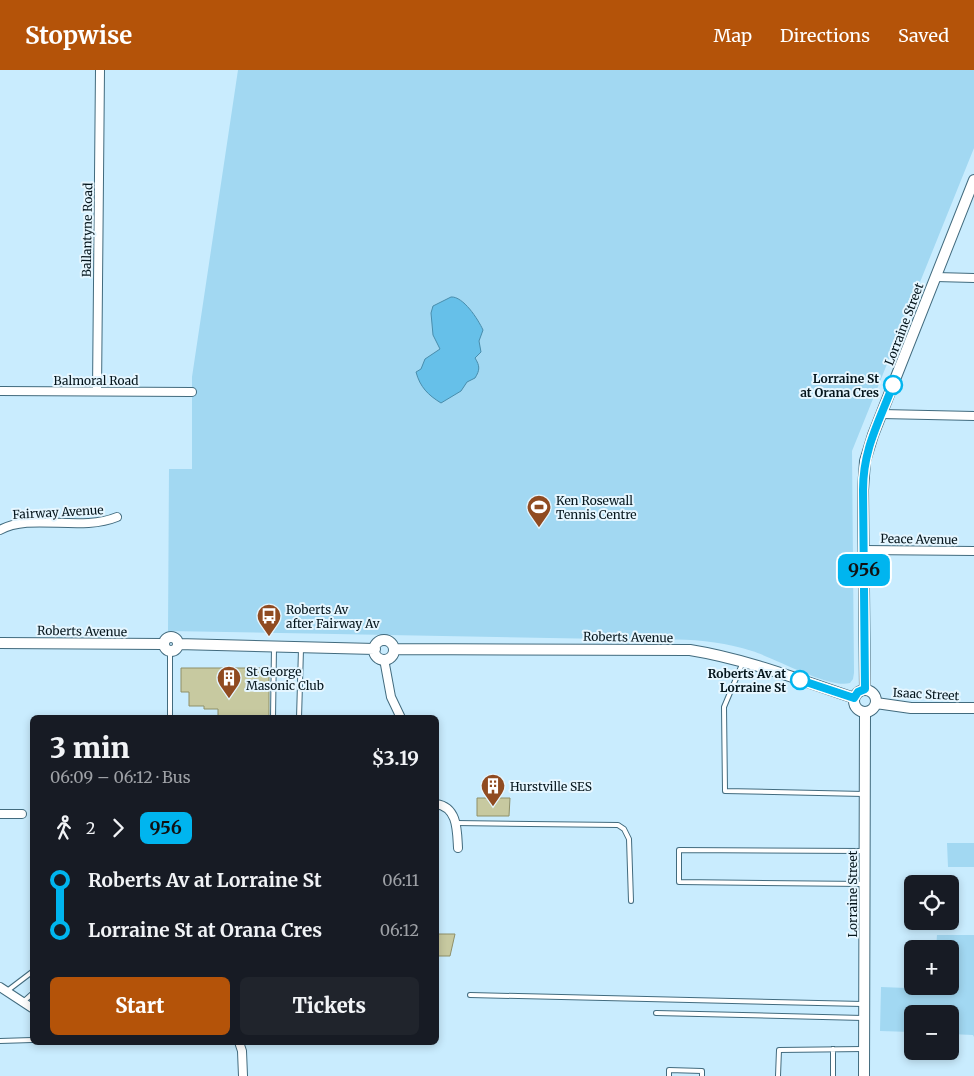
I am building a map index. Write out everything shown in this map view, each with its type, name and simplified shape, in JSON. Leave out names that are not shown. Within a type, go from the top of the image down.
[{"type":"street","name":"Ballantyne Road","points":[[97,391],[100,70]]},
{"type":"street","name":"Lorraine Street","points":[[865,689],[864,461],[974,180]]},
{"type":"street","points":[[936,277],[974,278]]},
{"type":"street","name":"Balmoral Road","points":[[0,391],[192,392]]},
{"type":"street","points":[[882,414],[974,416]]},
{"type":"street","name":"Fairway Avenue","points":[[0,530],[10,525],[89,524],[106,522],[117,517]]},
{"type":"street","name":"Peace Avenue","points":[[864,550],[974,551]]},
{"type":"street","name":"Roberts Avenue","points":[[0,643],[375,649],[377,643],[386,640],[392,643],[394,649],[690,650],[718,654],[743,661],[854,698]]},
{"type":"street","points":[[375,649],[378,657],[384,659],[390,658],[394,649]]},
{"type":"street","points":[[384,659],[391,697],[400,715]]},
{"type":"street","points":[[865,689],[874,693],[876,703],[874,708],[865,712],[856,708],[854,698],[858,692],[865,689]]},
{"type":"street","name":"Isaac Street","points":[[876,703],[912,708],[974,708]]},
{"type":"street","name":"Lorraine Street","points":[[864,1076],[865,712]]},
{"type":"street","points":[[439,804],[450,809],[456,823],[458,848]]},
{"type":"street","points":[[0,814],[22,814]]},
{"type":"street","points":[[4,989],[30,1007]]},
{"type":"street","points":[[240,1045],[243,1076]]},
{"type":"lane","points":[[273,715],[274,646]]},
{"type":"lane","points":[[170,647],[170,715]]},
{"type":"lane","points":[[299,715],[301,647]]},
{"type":"lane","points":[[743,661],[724,707],[724,791],[864,794]]},
{"type":"lane","points":[[456,823],[618,825],[624,829],[629,839],[631,901]]},
{"type":"lane","points":[[864,851],[679,850],[678,882],[864,884]]},
{"type":"lane","points":[[4,989],[30,973]]},
{"type":"lane","points":[[470,994],[864,1004]]},
{"type":"lane","points":[[23,1002],[30,996]]},
{"type":"lane","points":[[656,1013],[864,1018]]},
{"type":"lane","points":[[0,1041],[30,1040]]},
{"type":"lane","points":[[833,1049],[833,1076]]},
{"type":"lane","points":[[778,1076],[778,1050],[864,1049]]},
{"type":"lane","points":[[669,1076],[669,1070],[702,1071],[702,1076]]},
{"type":"shaded area","points":[[238,70],[974,70],[974,148],[852,451],[854,673],[850,683],[829,682],[752,651],[695,640],[168,631],[169,469],[192,469],[192,377]]},
{"type":"shaded area","points":[[451,297],[465,304],[481,325],[483,330],[479,341],[481,352],[475,358],[479,368],[475,378],[467,382],[461,391],[441,403],[425,390],[416,372],[421,369],[425,359],[440,349],[433,335],[431,313],[433,306]]},
{"type":"shaded area","points":[[947,843],[974,843],[974,867],[948,867]]},
{"type":"shaded area","points":[[937,935],[974,935],[974,1037],[973,1035],[959,1034],[959,1005],[904,1005],[904,1032],[880,1031],[881,987],[904,988],[904,995],[959,995],[959,940],[937,940]]},
{"type":"building","name":"St George Masonic Club","points":[[181,668],[269,668],[269,715],[218,715],[218,709],[204,709],[204,706],[189,706],[189,692],[181,692]]},
{"type":"building","name":"Hurstville SES","points":[[477,798],[510,798],[509,816],[477,816]]},
{"type":"building","points":[[439,934],[455,934],[450,956],[439,956]]},
{"type":"bus line","name":"956","points":[[800,680],[854,698],[858,692],[865,689],[864,461],[893,385]]},
{"type":"place","name":"Lorraine St at Orana Cres","points":[[893,385]]},
{"type":"place","name":"Ken Rosewall Tennis Centre","points":[[539,528]]},
{"type":"place","name":"Roberts Av after Fairway Av","points":[[269,637]]},
{"type":"place","name":"Roberts Av at Lorraine St","points":[[800,680]]},
{"type":"place","name":"St George Masonic Club","points":[[229,699]]},
{"type":"place","name":"Hurstville SES","points":[[493,807]]}]
